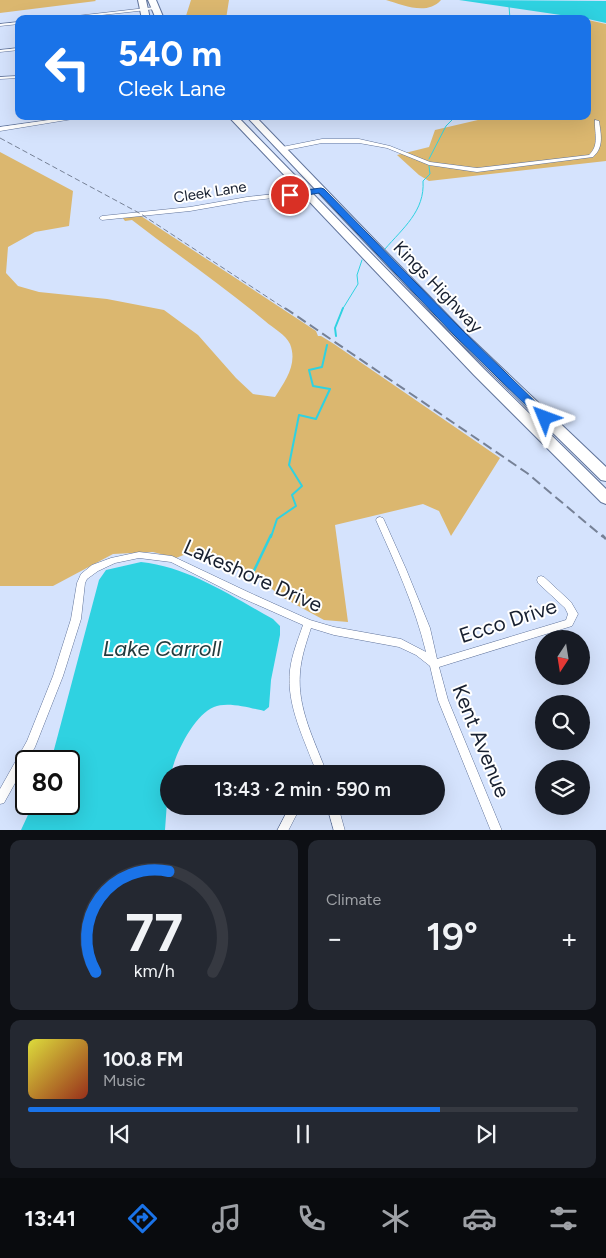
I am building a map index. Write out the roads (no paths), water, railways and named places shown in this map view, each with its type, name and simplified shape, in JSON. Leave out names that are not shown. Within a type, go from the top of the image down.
[{"type":"highway","points":[[142,0],[145,15]]},
{"type":"highway","points":[[152,0],[158,15]]},
{"type":"highway","name":"Kings Highway","points":[[236,120],[478,372],[606,498]]},
{"type":"highway","name":"Kings Highway","points":[[254,120],[494,368],[606,476]]},
{"type":"highway","points":[[478,372],[494,368]]},
{"type":"street","points":[[89,15],[155,8]]},
{"type":"street","points":[[0,25],[15,23]]},
{"type":"street","points":[[0,51],[15,49]]},
{"type":"street","points":[[0,78],[15,78]]},
{"type":"street","points":[[0,128],[59,120]]},
{"type":"street","points":[[282,149],[322,141],[359,141],[388,146],[429,163],[463,169],[491,170],[592,156],[596,152],[599,143],[597,121]]},
{"type":"street","name":"Cleek Lane","points":[[102,218],[168,212],[247,198],[308,193],[321,190]]},
{"type":"street","name":"Kent Avenue","points":[[380,520],[425,628],[444,700],[497,830]]},
{"type":"street","name":"Lakeshore Drive","points":[[0,799],[38,728],[72,637],[81,584],[84,577],[95,568],[114,560],[138,555],[172,559],[308,623],[341,632],[402,644],[419,652],[434,664]]},
{"type":"street","name":"Ecco Drive","points":[[434,664],[569,623],[572,618],[571,610],[541,580]]},
{"type":"street","points":[[308,623],[298,659],[295,687],[301,716],[317,765]]},
{"type":"street","points":[[282,830],[291,815]]},
{"type":"street","points":[[335,815],[340,830]]},
{"type":"water","points":[[459,0],[606,1],[606,23],[591,20],[591,15],[561,15]]},
{"type":"water","name":"Lake Carroll","points":[[141,562],[159,565],[193,576],[273,619],[280,626],[280,635],[271,680],[269,707],[264,711],[239,706],[219,705],[207,711],[199,718],[186,736],[173,765],[160,765],[160,815],[166,815],[165,830],[21,830],[28,815],[80,815],[80,750],[54,750],[99,580],[106,570]]},
{"type":"waterway","points":[[509,6],[510,15]]},
{"type":"waterway","points":[[429,159],[446,126],[452,120]]},
{"type":"waterway","points":[[385,249],[417,210],[423,192],[423,181],[430,174],[429,166]]},
{"type":"waterway","points":[[343,309],[358,284],[357,275],[362,260]]},
{"type":"waterway","points":[[336,336],[335,328],[343,309]]},
{"type":"waterway","points":[[271,537],[277,519],[296,506],[292,495],[302,486],[289,465],[299,415],[316,419],[330,389],[313,386],[309,370],[322,367],[327,345]]},
{"type":"waterway","points":[[249,581],[271,535]]},
{"type":"railway","points":[[0,138],[141,214],[287,310]]},
{"type":"railway","points":[[285,308],[527,473],[603,537]]},
{"type":"railway","points":[[602,535],[606,539]]}]
